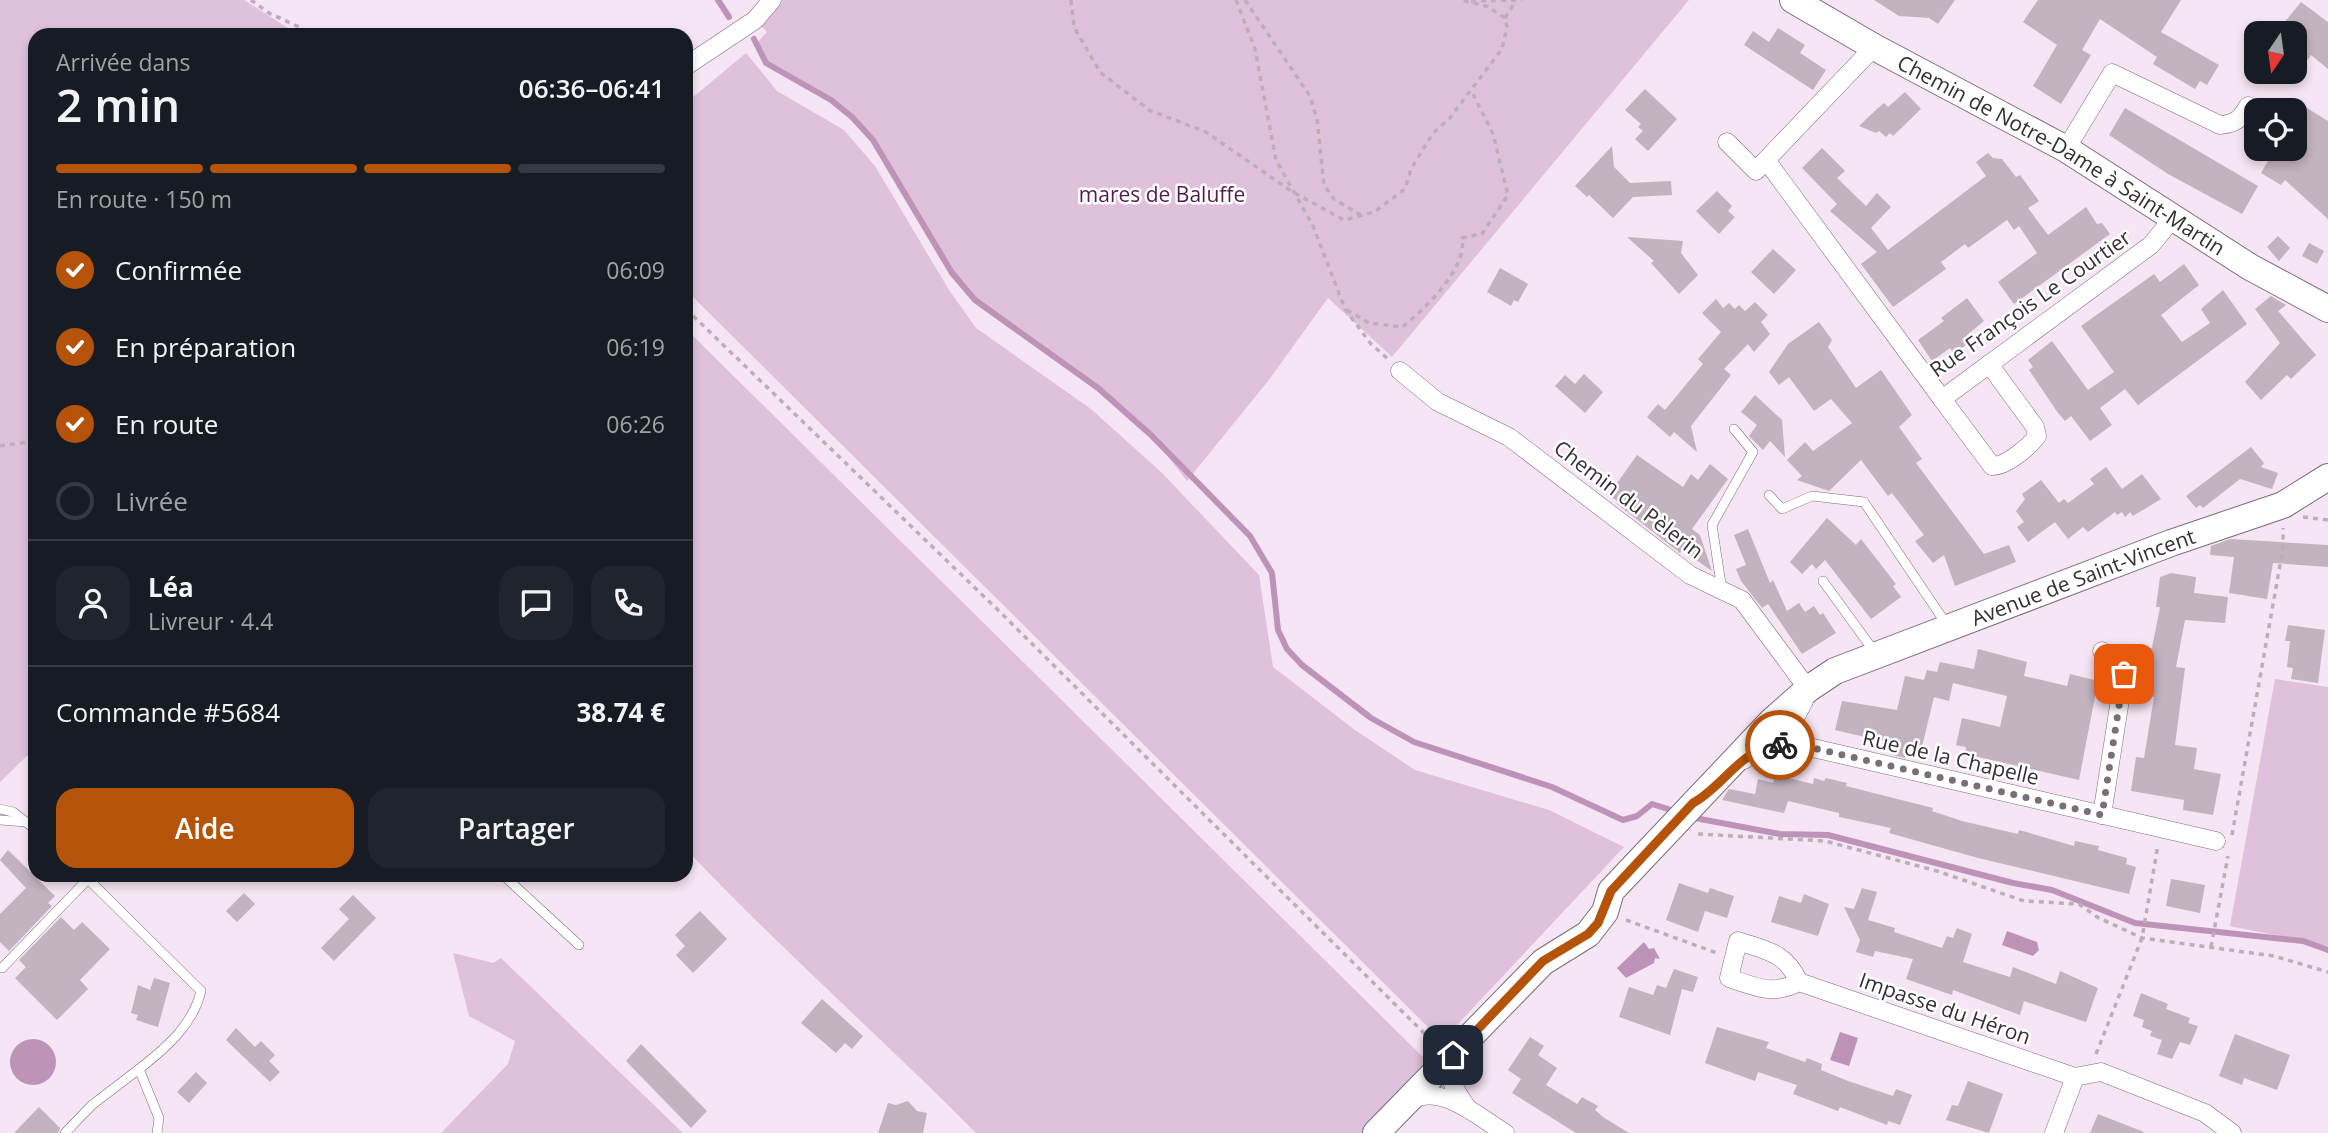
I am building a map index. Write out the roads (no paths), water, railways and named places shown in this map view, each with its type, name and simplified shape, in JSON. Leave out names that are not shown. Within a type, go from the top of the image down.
[{"type":"street","points":[[693,61],[755,20],[772,0]]},
{"type":"street","name":"Chemin de Notre-Dame à Saint-Martin","points":[[1793,0],[1874,47],[2066,149],[2250,267],[2328,309]]},
{"type":"street","points":[[1727,142],[1756,171],[1874,47]]},
{"type":"street","points":[[2066,149],[2112,73],[2220,125],[2231,125],[2244,113]]},
{"type":"street","name":"Rue François Le Courtier","points":[[1766,160],[1942,399],[2151,245],[2174,217]]},
{"type":"street","points":[[1942,399],[1992,466],[1999,466],[2032,442],[2037,436],[2035,427],[1989,364]]},
{"type":"street","name":"Chemin du Pèlerin","points":[[1400,371],[1438,402],[1508,437],[1690,575],[1742,600],[1808,689]]},
{"type":"street","name":"Avenue de Saint-Vincent","points":[[1376,1133],[1543,961],[1588,934],[1598,923],[1611,891],[1772,721],[1808,689],[1835,671],[1948,627],[2171,543],[2283,505],[2328,477]]},
{"type":"street","points":[[2102,651],[2124,674],[2102,815]]},
{"type":"street","name":"Avenue de Saint-Vincent","points":[[1800,745],[1793,728],[1797,710],[1835,671]]},
{"type":"street","name":"Rue de la Chapelle","points":[[1693,803],[1710,794],[1757,750],[1774,745],[1800,745],[2225,844]]},
{"type":"street","points":[[1738,942],[1777,954],[1791,964],[1799,982],[1783,991],[1767,990],[1729,978],[1738,942]]},
{"type":"street","name":"Impasse du Héron","points":[[1799,982],[2082,1076],[2101,1072],[2181,1102],[2206,1114],[2232,1133]]},
{"type":"street","points":[[1451,1056],[1448,1065],[1450,1078],[1470,1111]]},
{"type":"street","points":[[2054,1133],[2082,1076]]},
{"type":"street","points":[[1403,1105],[1416,1097],[1430,1094],[1470,1111],[1505,1133]]},
{"type":"lane","points":[[1722,590],[1712,525],[1753,452],[1734,429]]},
{"type":"lane","points":[[1769,495],[1782,509],[1812,496],[1864,502],[1948,627]]},
{"type":"lane","points":[[1823,581],[1877,655]]},
{"type":"lane","points":[[0,809],[13,812],[26,822]]},
{"type":"lane","points":[[0,820],[26,822]]},
{"type":"lane","points":[[2,968],[81,882]]},
{"type":"lane","points":[[65,1133],[92,1105],[163,1051],[196,1012],[201,991],[91,882]]},
{"type":"lane","points":[[511,882],[579,945]]},
{"type":"lane","points":[[139,1069],[159,1118],[157,1133]]},
{"type":"waterway","points":[[718,0],[729,17]]},
{"type":"waterway","points":[[754,39],[766,63],[831,100],[852,117],[873,140],[952,273],[975,300],[1098,388],[1151,435],[1250,536],[1272,573],[1278,630],[1287,649],[1302,665],[1371,718],[1414,742],[1552,787],[1623,820],[1637,816],[1652,804],[1671,810]]},
{"type":"waterway","points":[[1695,818],[1780,834],[1828,835],[2013,883],[2052,890],[2135,923],[2303,941],[2328,950]]},
{"type":"park label","name":"mares de Baluffe","points":[[1162,194]]}]
